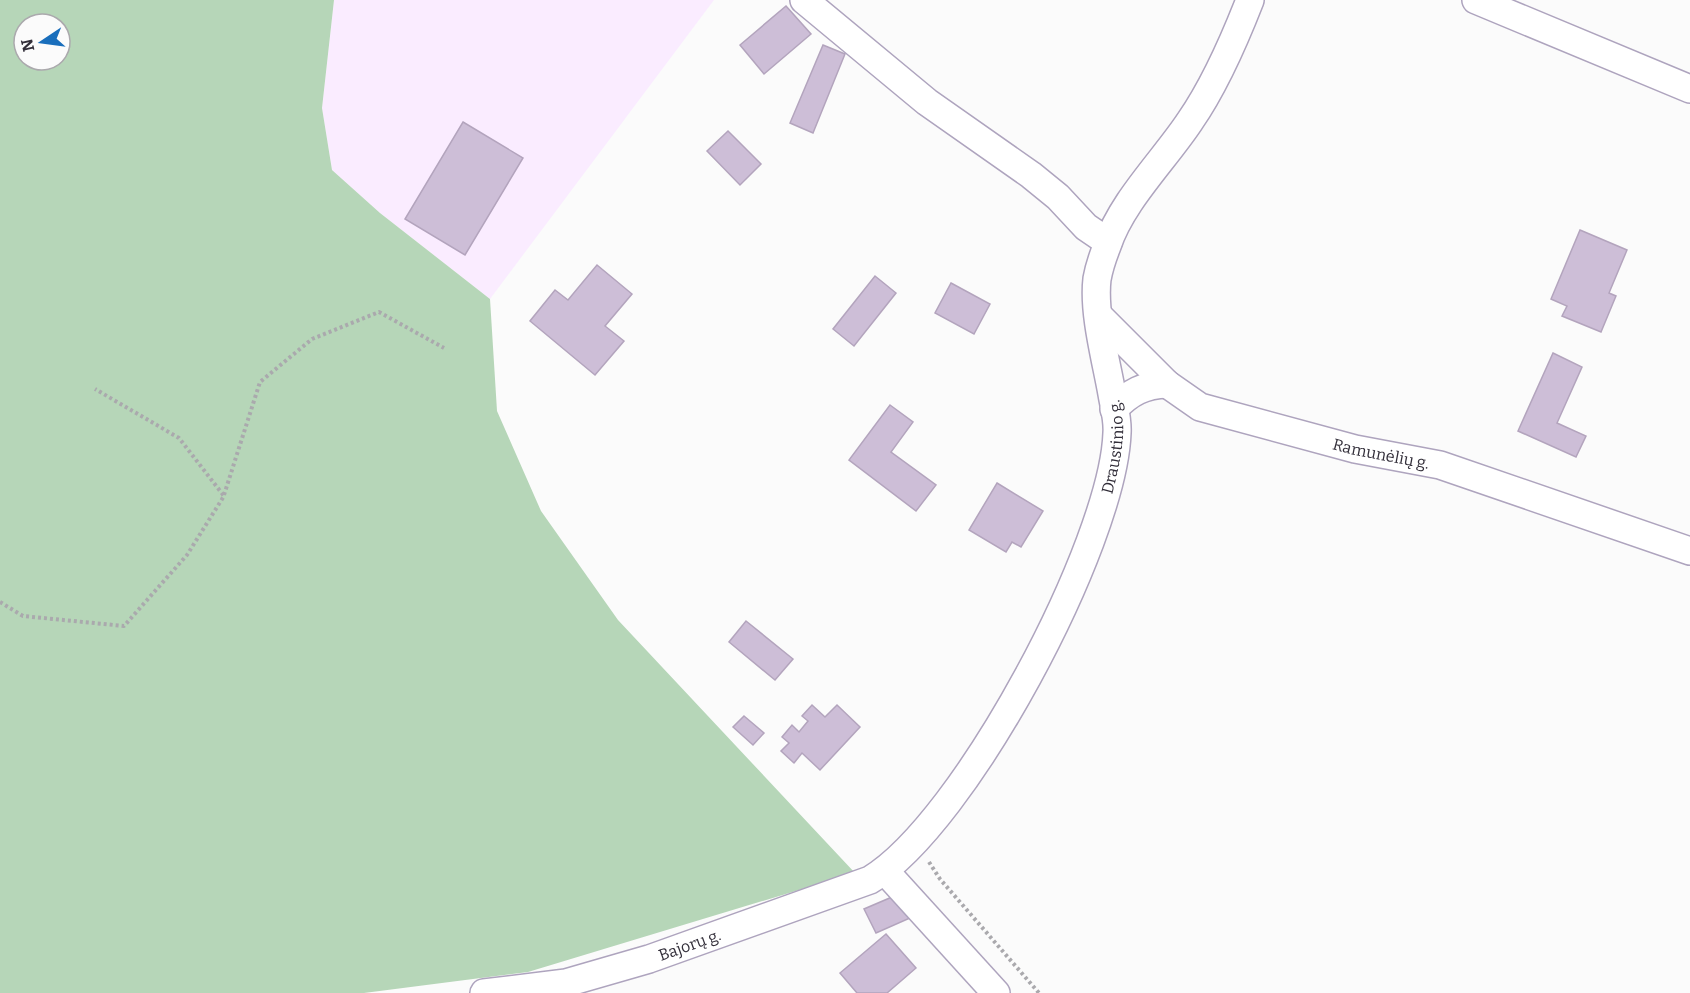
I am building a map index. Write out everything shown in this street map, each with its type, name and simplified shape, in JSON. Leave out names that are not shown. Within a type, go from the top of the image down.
[{"type":"street","points":[[804,0],[927,102],[1031,175],[1058,197],[1086,227],[1108,242]]},
{"type":"street","name":"Draustinio g.","points":[[885,871],[915,842],[954,795],[1011,706],[1059,615],[1098,526],[1111,480],[1118,432],[1100,316],[1097,280],[1108,242],[1134,196],[1191,120],[1237,34],[1250,0]]},
{"type":"street","points":[[1476,0],[1690,89]]},
{"type":"street","name":"Ramunėlių g.","points":[[1100,316],[1167,384],[1200,406],[1229,416],[1355,449],[1440,465],[1690,551]]},
{"type":"street","points":[[1114,409],[1130,393],[1150,385],[1167,384]]},
{"type":"street","points":[[885,871],[996,993]]},
{"type":"street","name":"Bajorų g.","points":[[484,993],[566,982],[649,959],[851,887],[885,871]]},
{"type":"path","points":[[0,602],[22,616],[124,626],[187,555],[224,496],[260,382],[312,339],[379,312],[444,348]]},
{"type":"path","points":[[94,389],[179,438],[224,496]]},
{"type":"path","points":[[915,842],[940,879],[1039,993]]},
{"type":"shaded area","points":[[334,0],[714,0],[490,299],[380,213],[332,170],[322,108]]},
{"type":"green space","points":[[0,0],[334,0],[322,108],[332,170],[380,213],[490,299],[497,411],[541,511],[618,620],[855,873],[528,972],[364,993],[0,993]]},
{"type":"building","points":[[786,6],[811,34],[764,74],[740,45]]},
{"type":"building","points":[[823,45],[845,54],[813,133],[790,123]]},
{"type":"building","points":[[463,122],[523,158],[465,255],[405,219]]},
{"type":"building","points":[[728,131],[761,164],[740,185],[707,151]]},
{"type":"building","points":[[1580,230],[1627,250],[1609,293],[1616,296],[1601,332],[1562,316],[1567,306],[1551,299]]},
{"type":"building","points":[[597,265],[632,294],[605,326],[624,341],[595,375],[530,321],[555,290],[568,300]]},
{"type":"building","points":[[875,276],[896,293],[854,346],[833,329]]},
{"type":"building","points":[[951,283],[990,304],[974,334],[935,313]]},
{"type":"building","points":[[1553,353],[1582,367],[1557,423],[1586,436],[1576,457],[1518,431]]},
{"type":"building","points":[[890,405],[913,422],[891,452],[936,485],[916,511],[849,460]]},
{"type":"building","points":[[997,483],[1043,511],[1021,547],[1012,542],[1006,552],[969,530]]},
{"type":"building","points":[[746,621],[793,659],[775,680],[729,642]]},
{"type":"building","points":[[812,705],[825,717],[837,705],[860,727],[820,770],[802,753],[794,763],[781,751],[789,743],[782,737],[792,725],[799,732],[808,721],[802,716]]},
{"type":"building","points":[[744,716],[764,733],[753,745],[733,727]]},
{"type":"building","points":[[892,897],[910,918],[876,933],[864,909]]},
{"type":"building","points":[[886,934],[916,968],[887,993],[857,993],[840,973]]}]
